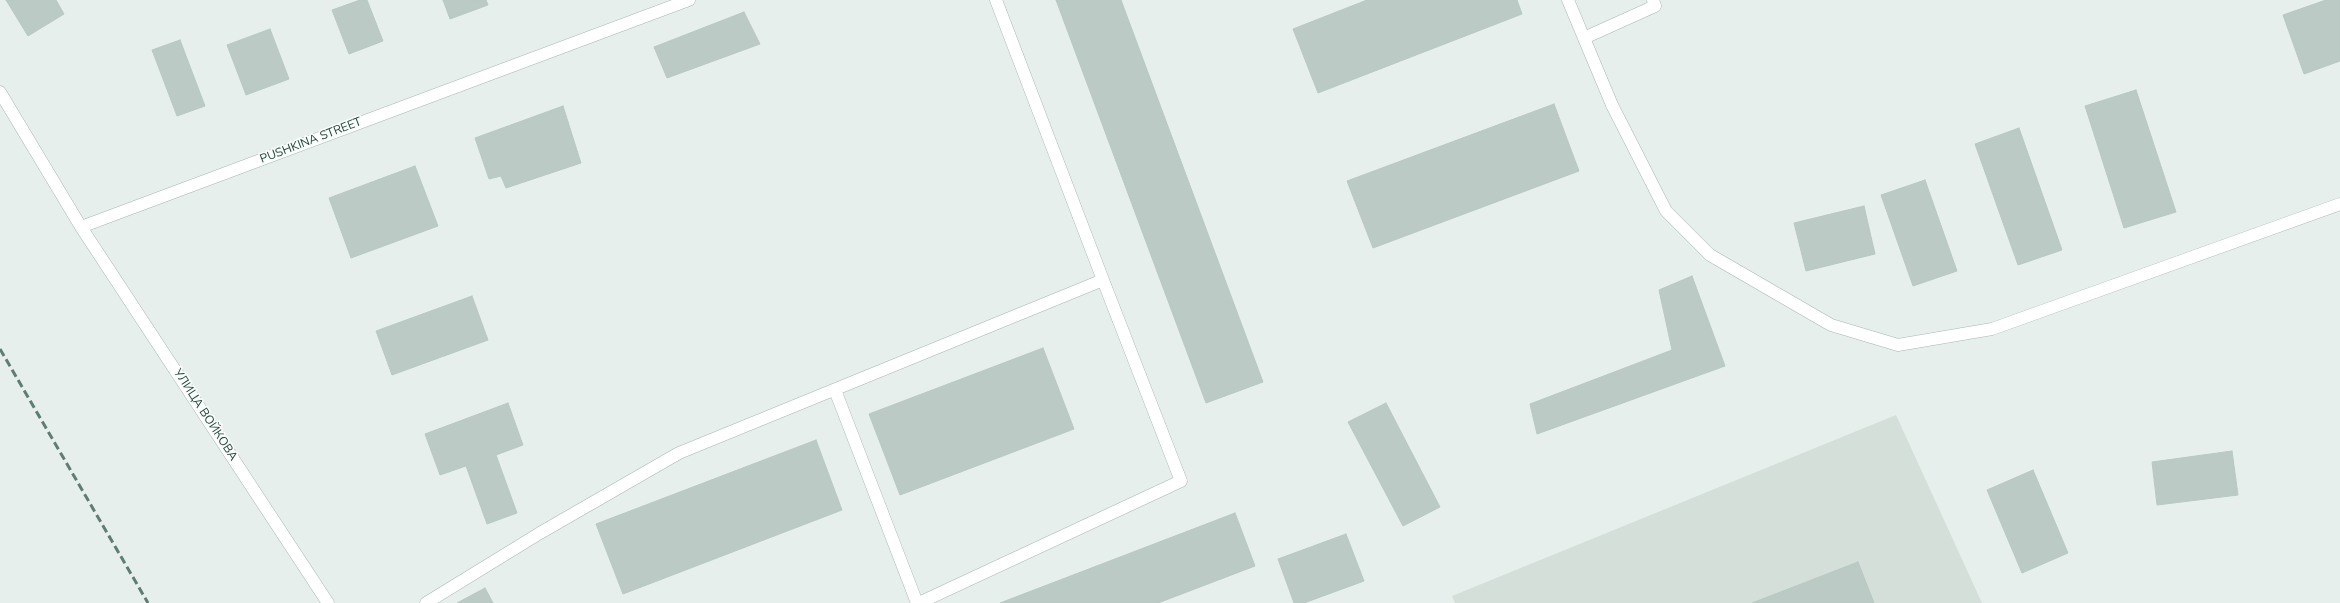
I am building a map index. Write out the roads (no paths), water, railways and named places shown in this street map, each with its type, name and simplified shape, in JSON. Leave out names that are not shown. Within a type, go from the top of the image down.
[{"type":"street","name":"PUSHKINA STREET","points":[[81,227],[689,0]]},
{"type":"street","points":[[835,390],[918,603],[1181,481],[996,0]]},
{"type":"street","points":[[1568,0],[1612,105],[1666,211],[1710,255],[1831,325],[1898,345],[1992,329],[2340,204]]},
{"type":"street","points":[[1584,38],[1655,6],[1653,0]]},
{"type":"street","points":[[0,92],[81,227]]},
{"type":"street","name":"УЛИЦА ВОЙКОВА","points":[[81,227],[328,603]]},
{"type":"street","points":[[426,603],[540,533],[679,453],[1103,280]]},
{"type":"railway","points":[[0,349],[148,603]]}]
